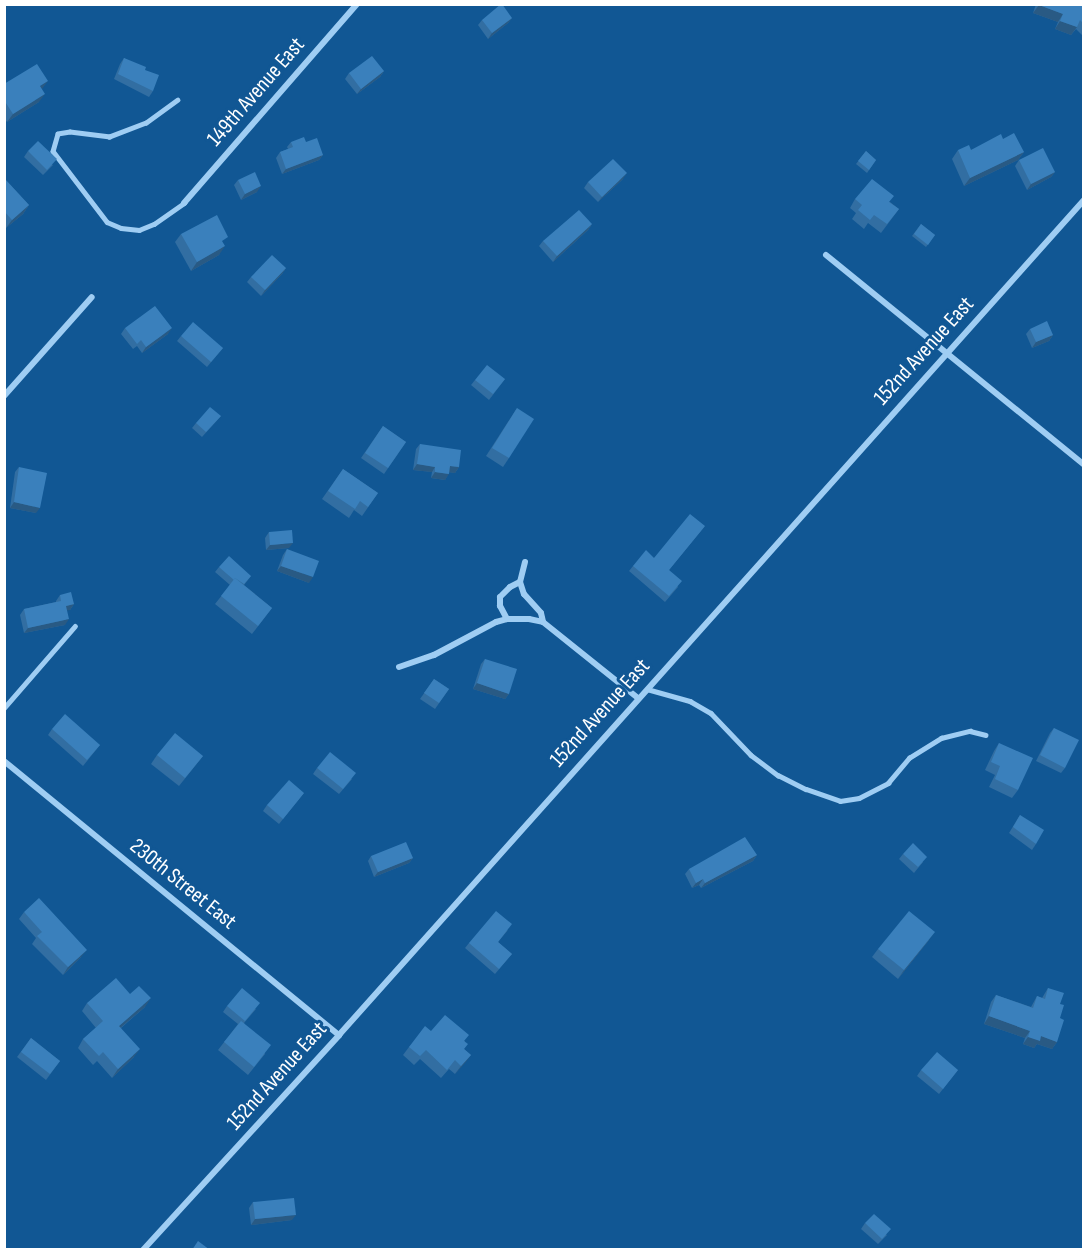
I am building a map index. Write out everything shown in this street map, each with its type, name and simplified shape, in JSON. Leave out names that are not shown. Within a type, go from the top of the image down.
[{"type":"street","name":"149th Avenue East","points":[[184,203],[357,4]]},
{"type":"street","name":"152nd Avenue East","points":[[143,1250],[339,1035],[1083,200]]},
{"type":"street","points":[[826,255],[1083,465]]},
{"type":"street","points":[[4,396],[92,297]]},
{"type":"street","points":[[525,562],[520,582],[524,594],[541,613],[543,622]]},
{"type":"street","points":[[507,619],[500,606],[500,597],[510,587],[520,582]]},
{"type":"street","points":[[399,667],[434,655],[480,630],[507,619],[543,622],[638,698]]},
{"type":"street","name":"230th Street East","points":[[4,761],[339,1035]]},
{"type":"lane","points":[[178,100],[146,123],[110,137],[70,132],[58,134],[53,151],[107,222],[121,228],[139,230],[154,224],[184,203]]},
{"type":"lane","points":[[4,708],[75,626]]},
{"type":"lane","points":[[647,688],[690,702],[711,713],[751,754],[778,775],[806,789],[840,801],[860,798],[888,783],[909,758],[941,738],[970,731],[986,735]]},
{"type":"building","points":[[501,4],[512,18],[492,33],[482,20]]},
{"type":"building","points":[[1083,4],[1083,23],[1080,20],[1077,27],[1060,21],[1063,14],[1039,5]]},
{"type":"building","points":[[372,56],[384,71],[361,89],[349,73]]},
{"type":"building","points":[[124,58],[159,75],[153,91],[118,74]]},
{"type":"building","points":[[37,64],[48,81],[40,86],[45,94],[13,114],[4,100],[4,84]]},
{"type":"building","points":[[1014,133],[1024,152],[970,178],[958,150],[969,145],[971,150],[1001,134],[1003,139]]},
{"type":"building","points":[[304,137],[306,142],[317,138],[323,155],[286,169],[280,152],[293,147],[291,142]]},
{"type":"building","points":[[38,141],[57,159],[47,170],[28,151]]},
{"type":"building","points":[[1043,148],[1055,172],[1031,184],[1019,160]]},
{"type":"building","points":[[866,151],[876,160],[869,170],[858,161]]},
{"type":"building","points":[[613,159],[627,173],[602,197],[588,182]]},
{"type":"building","points":[[255,172],[261,186],[245,194],[238,180]]},
{"type":"building","points":[[4,178],[29,205],[12,220],[4,211]]},
{"type":"building","points":[[872,179],[894,196],[889,202],[899,209],[887,224],[874,215],[870,220],[858,210],[862,205],[855,199]]},
{"type":"building","points":[[579,210],[592,224],[557,256],[543,241]]},
{"type":"building","points":[[217,215],[228,237],[222,241],[225,246],[197,262],[181,234]]},
{"type":"building","points":[[921,224],[935,235],[928,245],[914,234]]},
{"type":"building","points":[[272,255],[286,268],[265,290],[251,277]]},
{"type":"building","points":[[155,306],[172,328],[146,347],[141,340],[137,344],[125,328]]},
{"type":"building","points":[[1047,321],[1053,335],[1036,342],[1030,329]]},
{"type":"building","points":[[193,322],[223,348],[211,362],[181,336]]},
{"type":"building","points":[[487,365],[505,379],[493,394],[475,380]]},
{"type":"building","points":[[210,407],[221,416],[206,432],[196,423]]},
{"type":"building","points":[[517,408],[534,419],[509,458],[492,448]]},
{"type":"building","points":[[383,426],[406,442],[388,468],[365,453]]},
{"type":"building","points":[[420,444],[461,450],[459,467],[450,466],[449,474],[435,472],[435,467],[417,464]]},
{"type":"building","points":[[19,467],[47,473],[40,508],[14,502]]},
{"type":"building","points":[[343,469],[378,493],[368,507],[360,501],[355,509],[328,491]]},
{"type":"building","points":[[690,514],[705,526],[669,570],[682,581],[669,596],[633,566],[646,550],[654,558]]},
{"type":"building","points":[[292,530],[293,543],[270,545],[269,532]]},
{"type":"building","points":[[287,549],[319,561],[313,577],[281,566]]},
{"type":"building","points":[[229,556],[251,576],[244,584],[235,578],[234,580],[219,567]]},
{"type":"building","points":[[235,578],[272,608],[258,626],[221,596]]},
{"type":"building","points":[[71,592],[74,604],[66,606],[69,619],[28,628],[24,609],[61,601],[60,595]]},
{"type":"building","points":[[485,659],[517,669],[509,694],[477,683]]},
{"type":"building","points":[[434,679],[449,689],[439,703],[424,693]]},
{"type":"building","points":[[65,714],[100,745],[87,760],[52,729]]},
{"type":"building","points":[[1054,728],[1079,740],[1065,768],[1040,755]]},
{"type":"building","points":[[175,733],[203,756],[185,778],[157,755]]},
{"type":"building","points":[[999,743],[1033,758],[1018,790],[995,779],[1000,766],[991,762]]},
{"type":"building","points":[[330,752],[356,773],[343,789],[317,768]]},
{"type":"building","points":[[289,780],[304,793],[283,819],[267,805]]},
{"type":"building","points":[[1020,815],[1044,830],[1036,844],[1013,827]]},
{"type":"building","points":[[745,837],[757,855],[705,883],[703,879],[696,883],[689,869]]},
{"type":"building","points":[[406,842],[413,858],[378,872],[371,856]]},
{"type":"building","points":[[913,843],[927,857],[918,867],[903,854]]},
{"type":"building","points":[[39,898],[87,950],[68,967],[37,936],[42,932],[24,912]]},
{"type":"building","points":[[496,911],[512,924],[498,942],[512,954],[499,969],[469,943]]},
{"type":"building","points":[[909,911],[935,932],[904,970],[878,949]]},
{"type":"building","points":[[116,978],[130,994],[139,986],[151,998],[119,1026],[140,1049],[118,1069],[103,1052],[99,1056],[83,1039],[103,1021],[87,1003]]},
{"type":"building","points":[[242,988],[260,1003],[245,1021],[227,1006]]},
{"type":"building","points":[[1048,988],[1064,993],[1060,1004],[1064,1005],[1060,1018],[1064,1020],[1057,1042],[1041,1036],[1040,1041],[1028,1037],[1030,1031],[989,1016],[996,995],[1033,1008],[1037,996],[1045,999]]},
{"type":"building","points":[[445,1015],[469,1035],[464,1041],[468,1044],[464,1049],[471,1055],[461,1066],[455,1060],[447,1070],[426,1050],[420,1056],[409,1047],[425,1026],[431,1031]]},
{"type":"building","points":[[241,1021],[271,1045],[254,1067],[224,1042]]},
{"type":"building","points":[[31,1038],[60,1061],[50,1074],[21,1052]]},
{"type":"building","points":[[937,1052],[958,1070],[943,1089],[921,1070]]},
{"type":"building","points":[[294,1198],[296,1215],[255,1219],[253,1202]]},
{"type":"building","points":[[874,1214],[891,1229],[882,1239],[865,1223]]},
{"type":"building","points":[[198,1241],[210,1250],[192,1250]]}]
